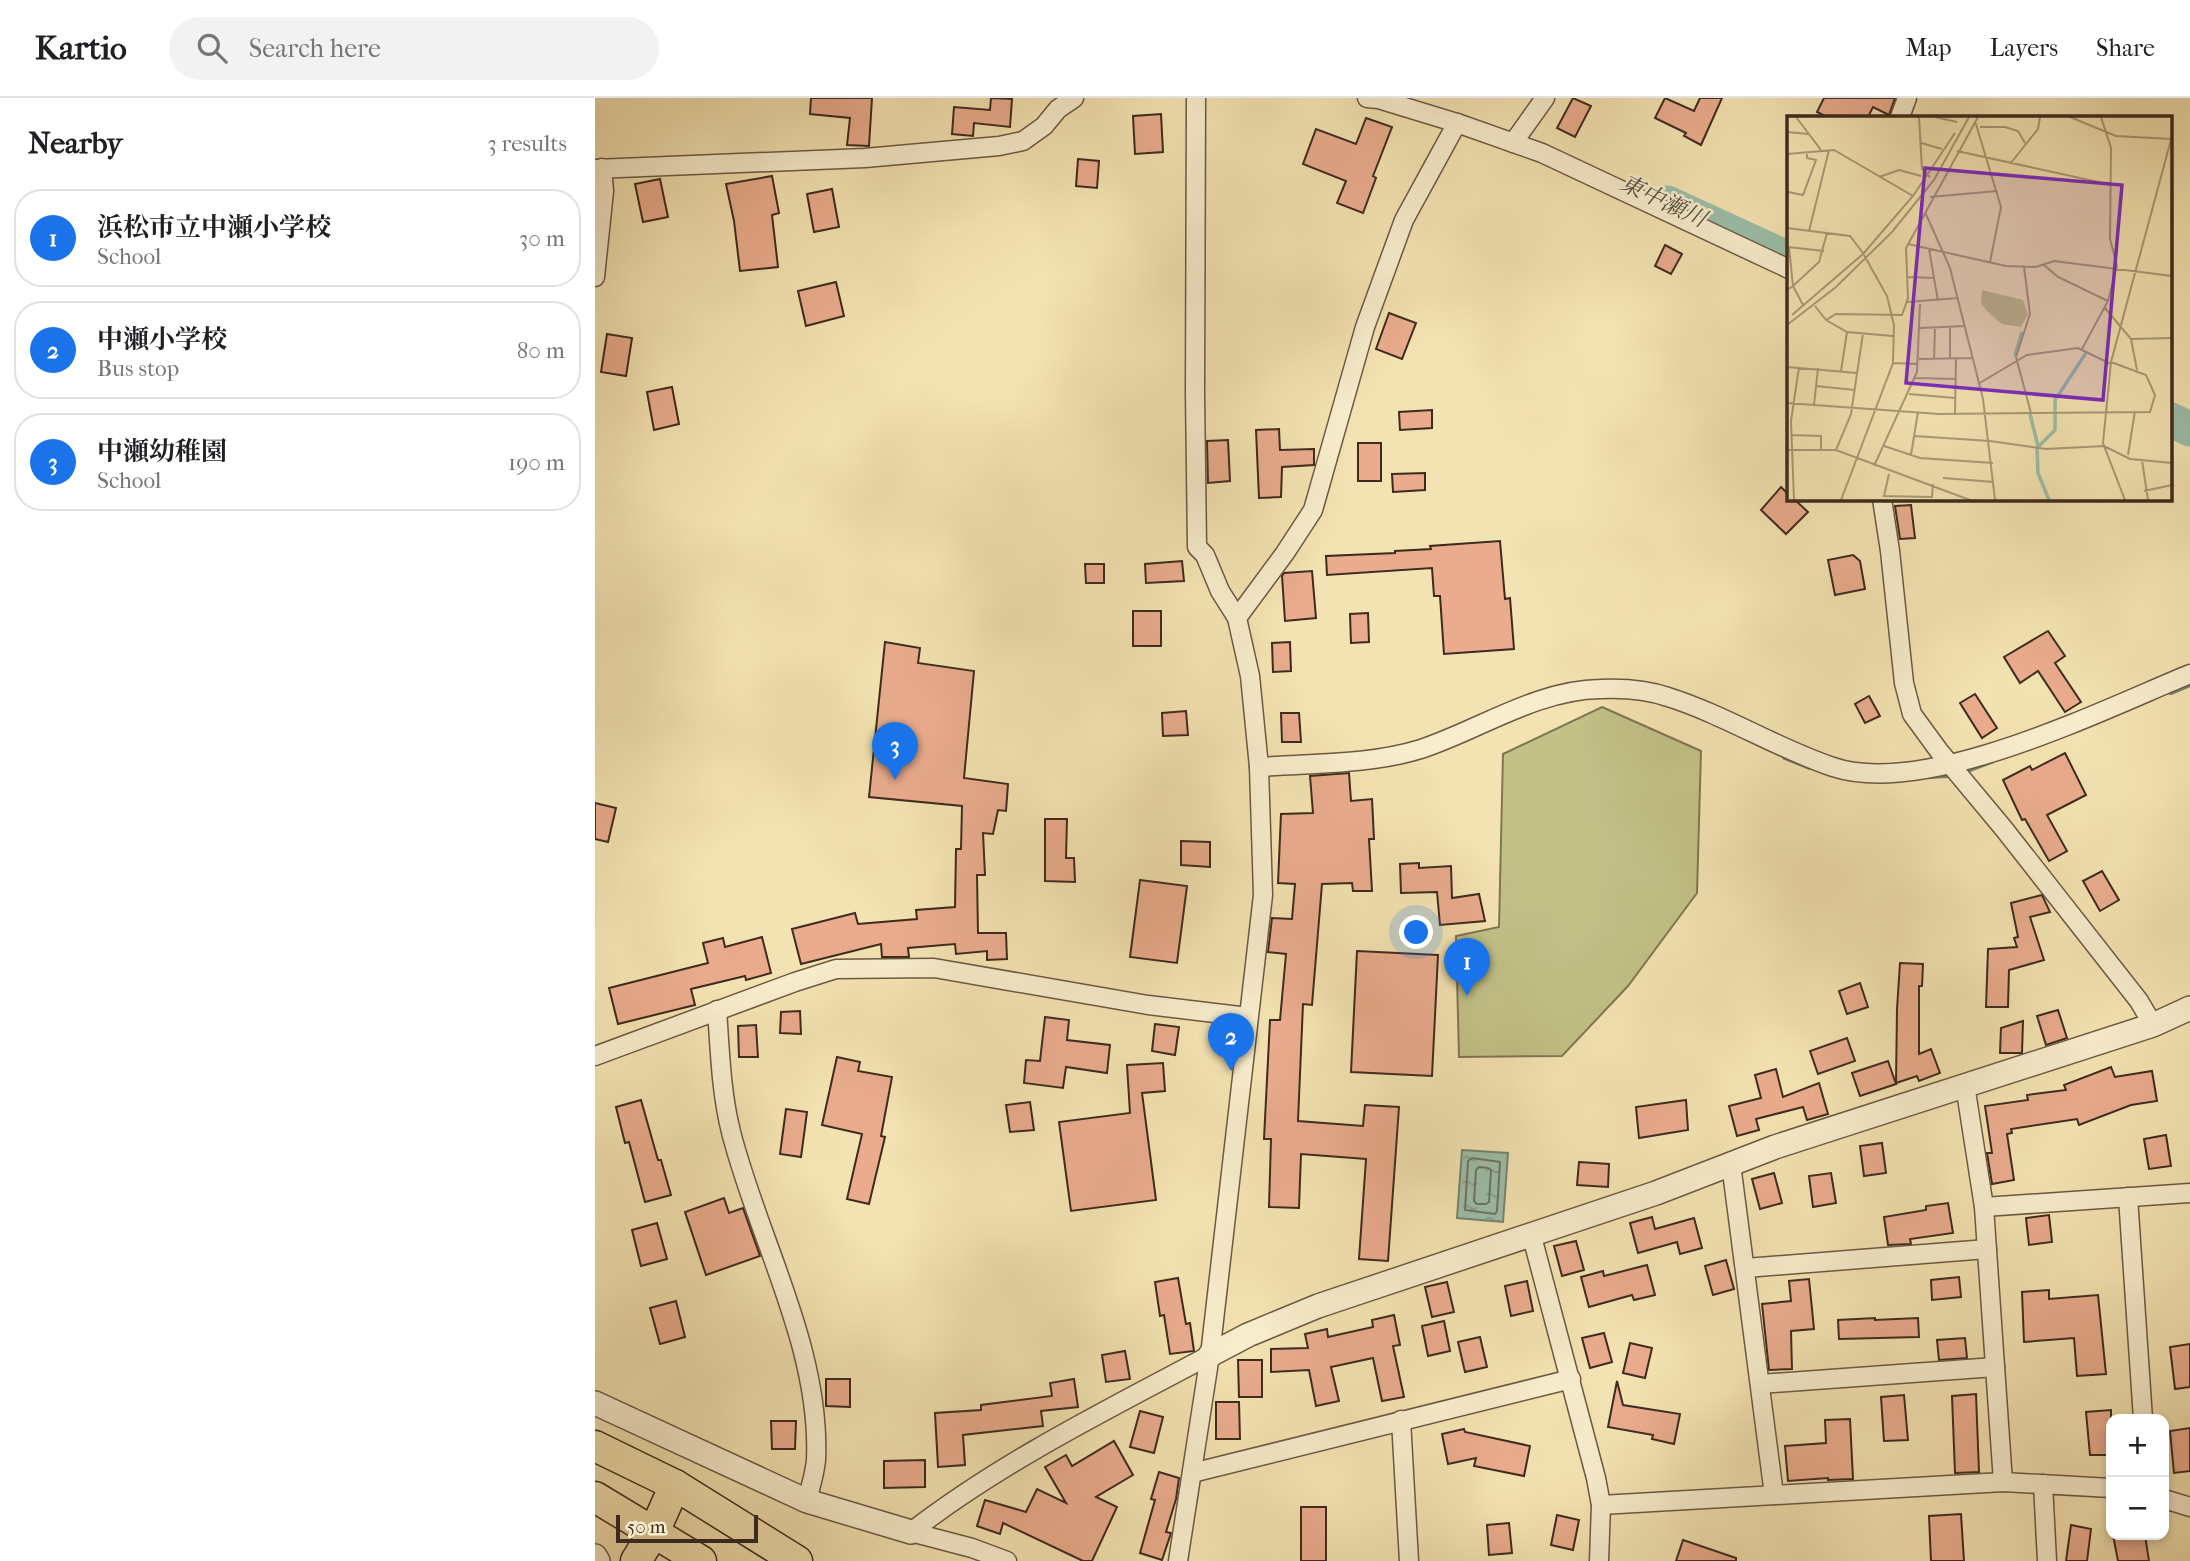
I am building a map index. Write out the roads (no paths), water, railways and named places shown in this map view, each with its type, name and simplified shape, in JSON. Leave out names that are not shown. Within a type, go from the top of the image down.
[{"type":"main road","points":[[595,1446],[675,1485],[797,1561]]},
{"type":"main road","points":[[636,1561],[654,1532],[675,1485]]},
{"type":"main road","points":[[595,1497],[701,1561]]},
{"type":"street","points":[[595,277],[604,191],[599,168],[865,158],[999,146],[1023,141],[1074,98]]},
{"type":"street","points":[[1178,1561],[1210,1355],[1263,895],[1259,767],[1250,676],[1237,618],[1220,591],[1205,555],[1197,547],[1196,98]]},
{"type":"street","points":[[1367,98],[1457,123],[1542,153],[1787,268]]},
{"type":"street","points":[[1513,143],[1545,98]]},
{"type":"street","points":[[1900,116],[1907,98]]},
{"type":"street","points":[[1237,618],[1286,553],[1313,510],[1365,327],[1404,220],[1457,123]]},
{"type":"street","points":[[1882,500],[1904,683],[1912,714],[2139,1001],[2153,1025]]},
{"type":"street","points":[[1259,767],[1376,760],[1422,748],[1544,700],[1570,692],[1599,689],[1667,696],[1796,754],[1852,772],[1889,773],[1951,765],[1999,751],[2190,674]]},
{"type":"street","points":[[595,1056],[836,969],[934,968],[1148,1004],[1248,1017]]},
{"type":"street","points":[[911,1532],[956,1497],[1020,1457],[1248,1335],[1318,1306],[1656,1193],[1775,1147],[2153,1025],[2190,1008]]},
{"type":"street","points":[[717,1010],[724,1100],[731,1132],[809,1376],[816,1463],[807,1501]]},
{"type":"street","points":[[1965,1086],[1983,1206],[2003,1482]]},
{"type":"street","points":[[1731,1164],[1774,1495]]},
{"type":"street","points":[[1983,1206],[2190,1193]]},
{"type":"street","points":[[2128,1197],[2143,1414]]},
{"type":"street","points":[[1531,1233],[1586,1432],[1601,1505],[1599,1561]]},
{"type":"street","points":[[1746,1268],[1987,1249]]},
{"type":"street","points":[[1760,1384],[1995,1367]]},
{"type":"street","points":[[1192,1474],[1571,1379]]},
{"type":"street","points":[[595,1403],[807,1501],[972,1548],[1007,1561]]},
{"type":"street","points":[[1401,1420],[1409,1561]]},
{"type":"street","points":[[1601,1505],[2003,1482],[2106,1488]]},
{"type":"street","points":[[2043,1484],[2047,1561]]},
{"type":"street","points":[[2169,1501],[2190,1507]]},
{"type":"street","points":[[595,1556],[598,1561]]},
{"type":"water","points":[[1462,1150],[1508,1153],[1503,1222],[1457,1218]]},
{"type":"waterway","name":"東中瀬川","points":[[1667,203],[1787,258]]},
{"type":"waterway","name":"東中瀬川","points":[[2172,420],[2190,429]]},
{"type":"waterway","points":[[2171,692],[2190,684]]},
{"type":"waterway","points":[[1785,757],[1810,767]]},
{"type":"waterway","points":[[1970,769],[1991,761]]},
{"type":"waterway","points":[[1928,776],[1948,775]]},
{"type":"place","name":"中瀬幼稚園","points":[[895,780]]},
{"type":"place","name":"浜松市立中瀬小学校","points":[[1467,996]]},
{"type":"place","name":"中瀬小学校","points":[[1231,1071]]}]
